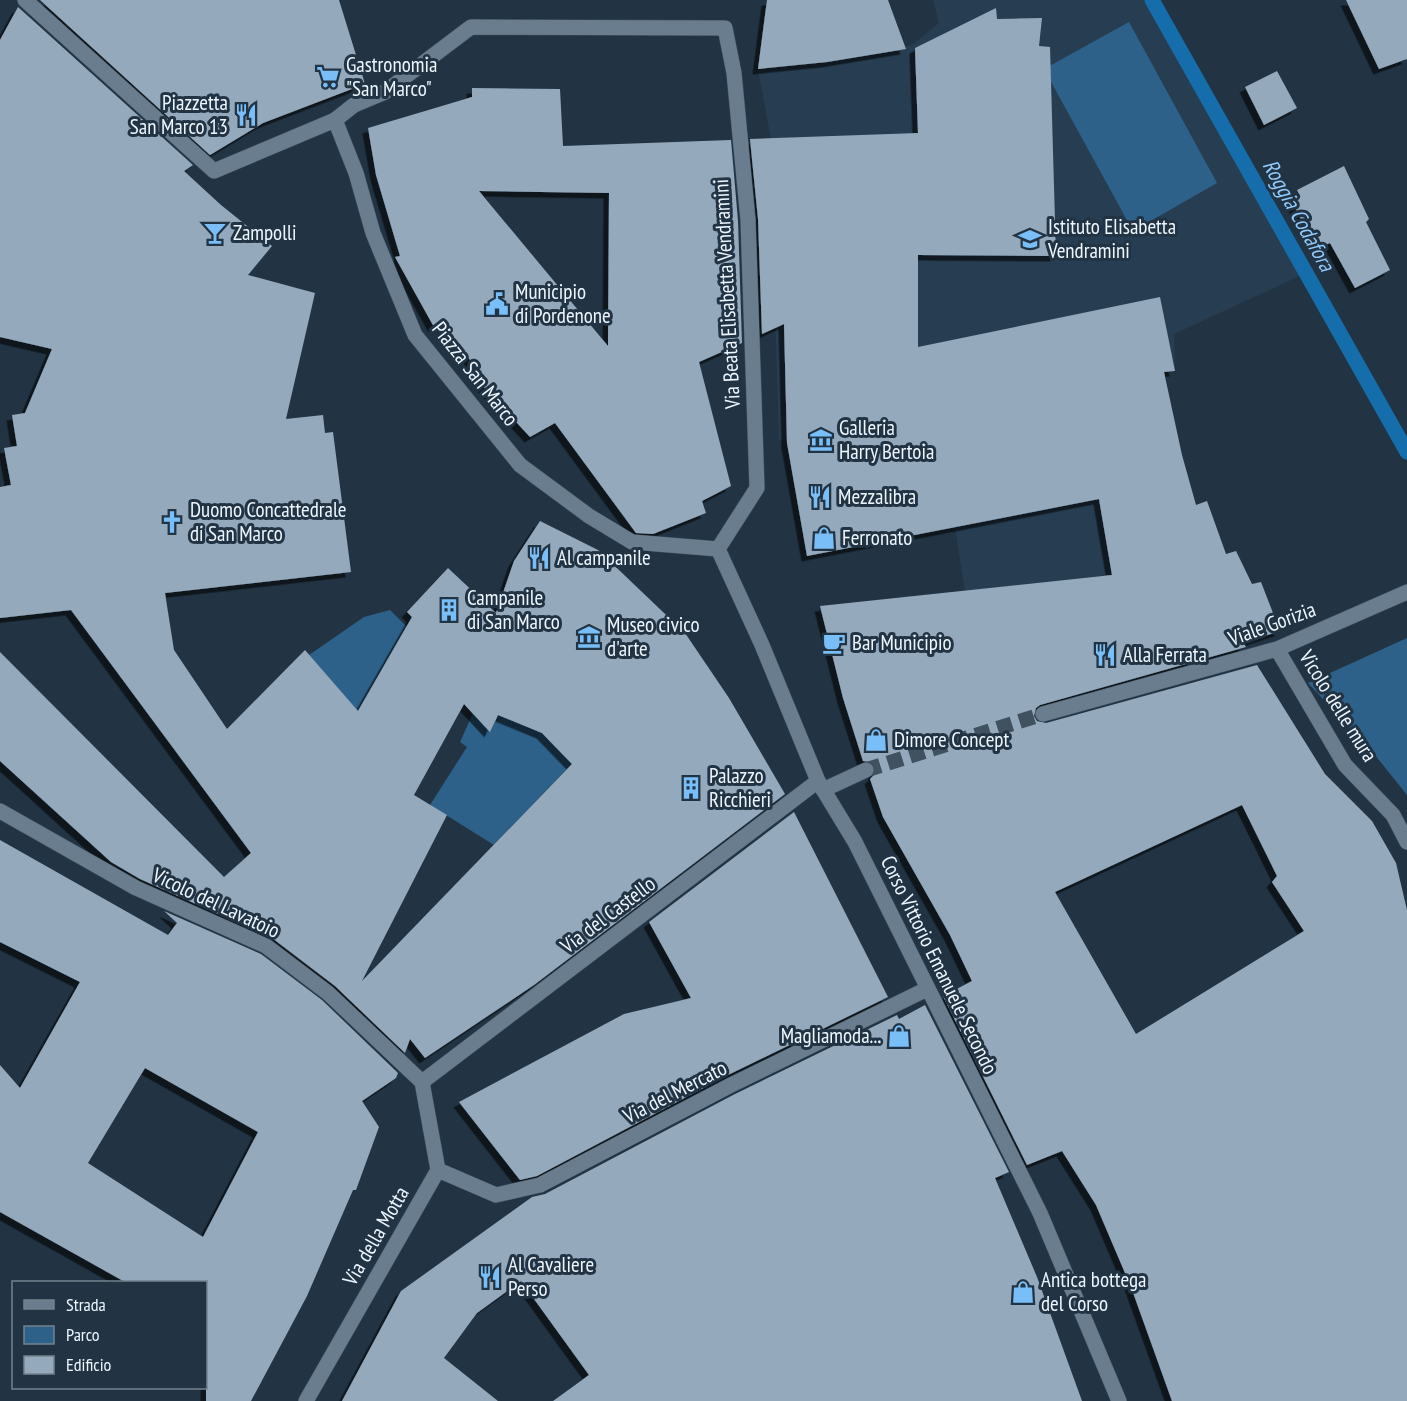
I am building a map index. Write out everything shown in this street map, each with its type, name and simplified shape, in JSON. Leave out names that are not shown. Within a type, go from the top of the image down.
[{"type":"street","points":[[25,0],[214,171],[335,120]]},
{"type":"street","name":"Via Beata Elisabetta Vendramini","points":[[335,120],[354,105],[385,92],[471,27],[725,28],[734,73],[748,220],[757,488],[718,549]]},
{"type":"street","name":"Piazza San Marco","points":[[335,120],[356,173],[373,233],[415,334],[520,465],[580,510],[632,542],[718,549]]},
{"type":"street","name":"Corso Vittorio Emanuele Secondo","points":[[718,549],[762,645],[820,785],[855,842],[1040,1213],[1119,1401]]},
{"type":"street","name":"Viale Gorizia","points":[[1043,714],[1277,649],[1407,592]]},
{"type":"street","name":"Vicolo delle mura","points":[[1277,649],[1346,765],[1393,815],[1407,842]]},
{"type":"street","points":[[820,785],[866,770]]},
{"type":"street","name":"Via del Castello","points":[[422,1082],[820,785]]},
{"type":"street","name":"Vicolo del Lavatoio","points":[[0,811],[136,888],[266,946],[328,993],[422,1082]]},
{"type":"street","name":"Via del Mercato","points":[[438,1170],[496,1195],[540,1185],[927,989]]},
{"type":"street","points":[[422,1082],[438,1170]]},
{"type":"street","name":"Via della Motta","points":[[306,1401],[438,1170]]},
{"type":"shaded area","name":"Istituto Elisabetta Vendramini","points":[[933,0],[1152,0],[1306,273],[1174,334],[1175,371],[1114,382],[918,426],[779,440],[770,134],[758,69],[827,62],[912,45],[939,23]]},
{"type":"shaded area","points":[[1106,498],[1112,575],[965,591],[955,527]]},
{"type":"green space","points":[[1129,22],[1217,183],[1133,231],[1044,69]]},
{"type":"green space","points":[[390,610],[423,643],[383,667],[346,732],[339,690],[309,655],[364,617]]},
{"type":"green space","points":[[1407,638],[1407,795],[1375,755],[1308,683]]},
{"type":"green space","points":[[473,713],[490,731],[498,715],[542,733],[572,764],[494,845],[430,805],[467,747],[460,742]]},
{"type":"building","points":[[40,0],[339,0],[365,84],[263,123],[210,155]]},
{"type":"building","points":[[767,0],[888,0],[906,49],[827,62],[758,69]]},
{"type":"building","points":[[1346,0],[1407,0],[1407,59],[1379,69]]},
{"type":"building","points":[[18,7],[193,165],[184,171],[221,205],[272,246],[248,275],[315,293],[286,419],[323,415],[325,433],[333,432],[351,572],[165,593],[174,650],[227,729],[305,650],[358,711],[412,617],[407,612],[448,568],[496,613],[514,561],[540,521],[598,550],[685,633],[729,698],[785,794],[534,985],[425,1058],[410,1039],[405,1053],[335,986],[272,938],[140,879],[111,862],[0,761],[0,652],[224,877],[251,853],[71,610],[0,618],[0,487],[11,485],[4,448],[17,446],[12,415],[25,413],[52,349],[0,337],[0,40]],"holes":[[[464,704],[490,732],[498,715],[542,733],[572,764],[362,981],[447,815],[414,795]]]},
{"type":"building","points":[[996,8],[997,19],[1042,18],[1039,46],[1050,47],[1056,256],[918,255],[918,347],[1160,297],[1175,371],[1164,372],[1182,455],[1196,505],[1207,501],[1226,554],[1236,551],[1252,584],[1261,582],[1280,631],[1243,643],[1246,647],[1040,705],[1036,708],[1034,716],[1037,721],[1046,723],[1257,665],[1325,774],[1372,821],[1396,863],[1407,910],[1407,1401],[1172,1401],[1131,1287],[1096,1205],[1062,1151],[1027,1165],[943,996],[972,981],[950,935],[883,817],[870,779],[874,775],[875,766],[871,762],[863,761],[843,698],[820,606],[1112,575],[1099,499],[807,556],[787,443],[784,324],[762,334],[758,219],[750,139],[918,133],[915,48]],"holes":[[[1242,805],[1277,876],[1272,882],[1304,931],[1136,1034],[1055,892]]]},
{"type":"building","points":[[1277,71],[1297,108],[1264,125],[1245,87]]},
{"type":"building","name":"Municipio di Pordenone","points":[[472,88],[560,89],[563,146],[731,140],[738,221],[742,343],[699,362],[731,486],[702,501],[706,513],[653,534],[636,533],[555,423],[530,437],[481,384],[486,379],[439,323],[434,327],[395,257],[400,256],[376,175],[368,128],[472,97]],"holes":[[[479,191],[609,193],[608,346]]]},
{"type":"building","points":[[1344,166],[1369,219],[1366,222],[1390,270],[1355,288],[1330,243],[1316,249],[1291,200],[1300,196],[1297,190]]},
{"type":"building","points":[[794,812],[888,997],[726,1076],[537,1176],[520,1180],[459,1102],[624,1014],[691,998],[649,922]]},
{"type":"building","points":[[0,840],[168,935],[177,923],[164,911],[261,954],[322,1000],[398,1073],[396,1078],[362,1101],[379,1127],[356,1190],[353,1190],[307,1296],[251,1401],[206,1401],[207,1281],[123,1281],[0,1212],[0,1065],[20,1088],[80,982],[0,942]],"holes":[[[145,1068],[258,1132],[203,1237],[88,1163]]]},
{"type":"building","points":[[925,1005],[1009,1172],[995,1178],[1037,1277],[1082,1401],[553,1401],[589,1375],[521,1281],[477,1313],[444,1358],[498,1401],[342,1401],[401,1291],[532,1197],[545,1194],[735,1094],[897,1015],[899,1019]]},
{"type":"waterway","name":"Roggia Codafora","points":[[1152,0],[1407,452]]},
{"type":"tunnel","points":[[866,770],[1043,714]]},
{"type":"place","name":"Gastronomia \"San Marco\"","points":[[328,77]]},
{"type":"place","name":"Piazzetta San Marco 13","points":[[246,115]]},
{"type":"place","name":"Zampolli","points":[[215,233]]},
{"type":"place","name":"Istituto Elisabetta Vendramini","points":[[1030,239]]},
{"type":"place","name":"Municipio di Pordenone","points":[[497,304]]},
{"type":"place","name":"Galleria Harry Bertoia","points":[[821,440]]},
{"type":"place","name":"Mezzalibra","points":[[820,497]]},
{"type":"place","name":"Duomo Concattedrale di San Marco","points":[[172,522]]},
{"type":"place","name":"Ferronato","points":[[824,538]]},
{"type":"place","name":"Al campanile","points":[[539,558]]},
{"type":"place","name":"Campanile di San Marco","points":[[449,610]]},
{"type":"place","name":"Museo civico d'arte","points":[[589,637]]},
{"type":"place","name":"Bar Municipio","points":[[834,643]]},
{"type":"place","name":"Alla Ferrata","points":[[1105,655]]},
{"type":"place","name":"Dimore Concept","points":[[876,740]]},
{"type":"place","name":"Palazzo Ricchieri","points":[[691,788]]},
{"type":"place","name":"Magliamoda...","points":[[899,1036]]},
{"type":"place","name":"Al Cavaliere Perso","points":[[490,1277]]},
{"type":"place","name":"Antica bottega del Corso","points":[[1023,1292]]}]
